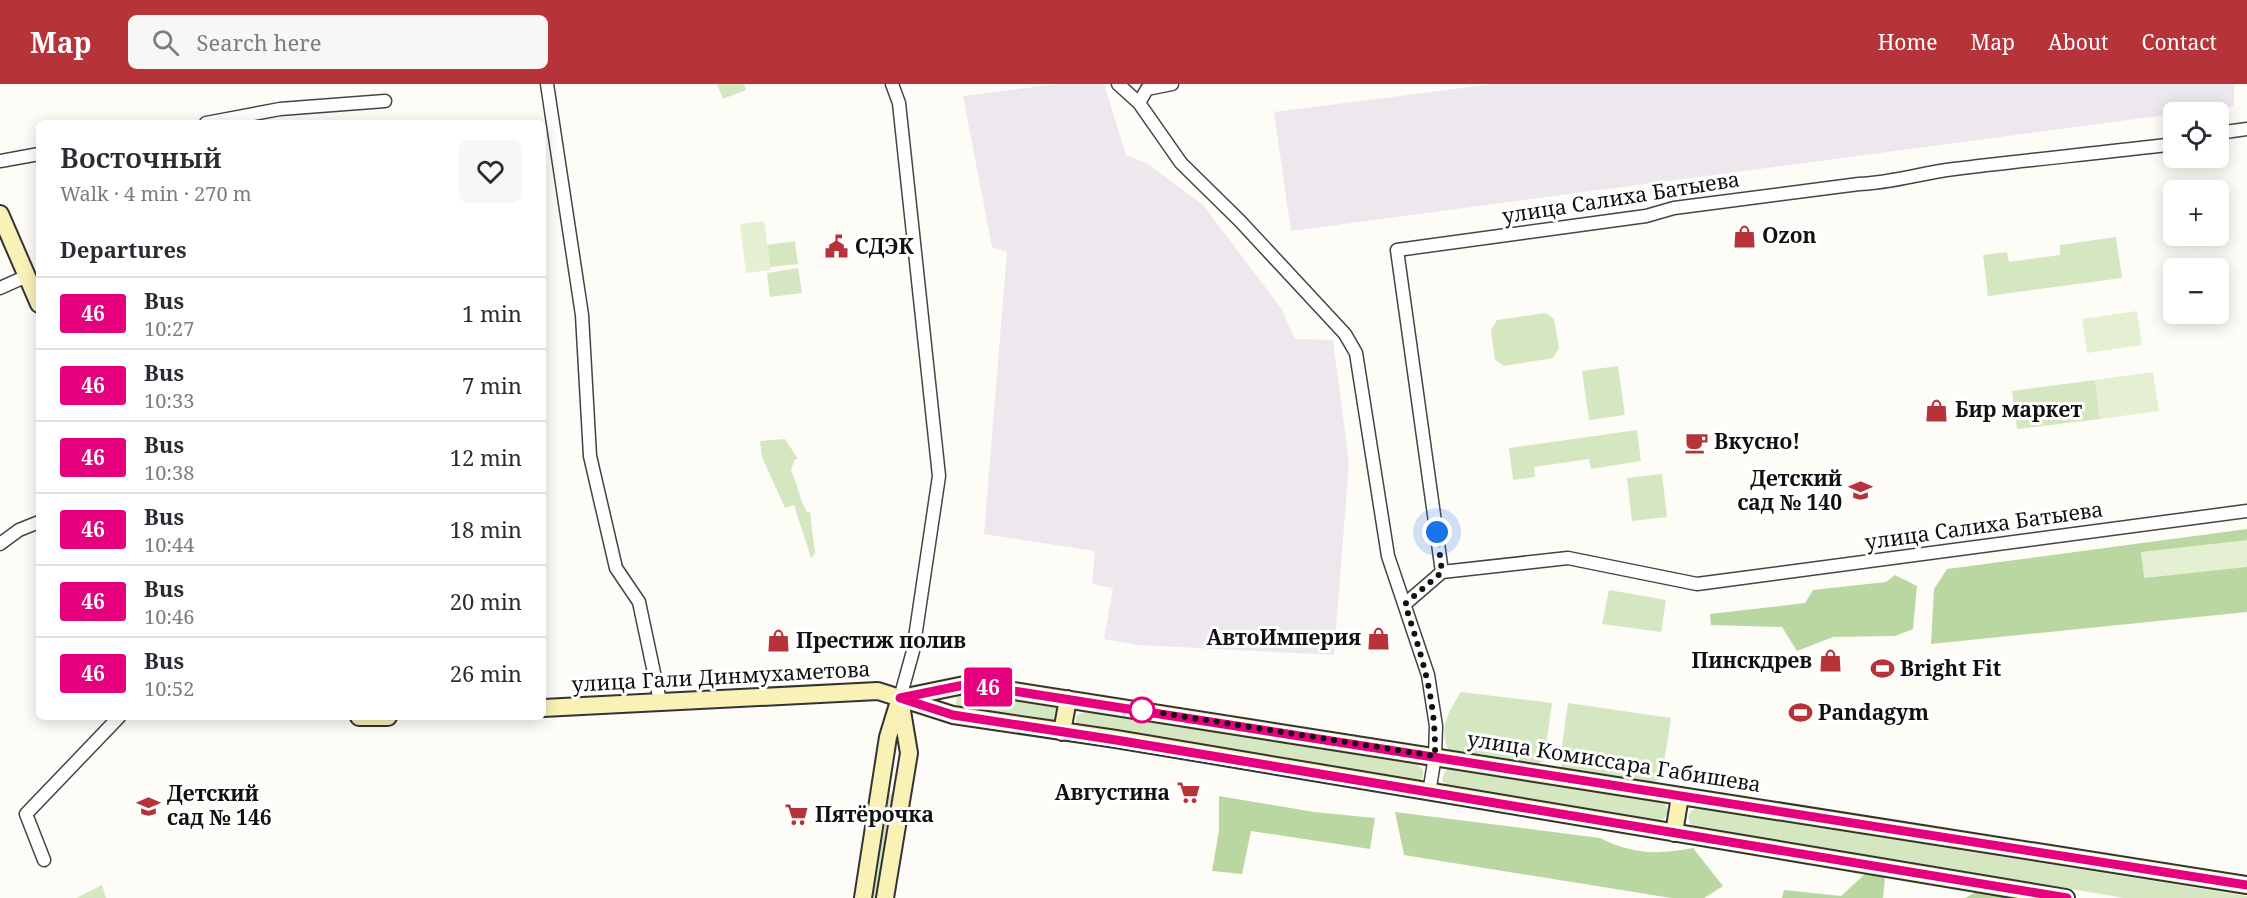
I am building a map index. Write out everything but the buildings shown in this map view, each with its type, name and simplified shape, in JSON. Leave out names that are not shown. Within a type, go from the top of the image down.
[{"type":"street","points":[[547,84],[582,315],[590,456],[616,567],[639,602],[660,701]]},
{"type":"street","points":[[863,898],[888,737],[913,651],[939,476],[899,103],[892,84]]},
{"type":"street","points":[[1118,84],[1139,103],[1181,163],[1240,221],[1352,343],[1356,353],[1388,556],[1428,675],[1436,726],[1435,756],[1429,793]]},
{"type":"street","points":[[1139,103],[1148,89],[1172,84]]},
{"type":"street","points":[[222,120],[280,109],[385,101]]},
{"type":"street","points":[[2229,131],[2247,129]]},
{"type":"street","name":"улица Салиха Батыева","points":[[2163,145],[1922,173],[1887,183],[1859,184],[1674,208],[1646,216],[1397,250],[1442,572],[1568,558],[1697,584],[2247,511]]},
{"type":"street","points":[[0,161],[36,155]]},
{"type":"street","points":[[0,214],[36,296]]},
{"type":"street","points":[[0,288],[27,276]]},
{"type":"street","points":[[0,544],[19,531],[36,523]]},
{"type":"street","points":[[1405,604],[1442,572]]},
{"type":"street","name":"улица Комиссара Габишева","points":[[900,698],[969,684],[2247,885]]},
{"type":"street","name":"улица Гали Динмухаметова","points":[[546,708],[878,691],[900,698]]},
{"type":"street","points":[[900,698],[953,715],[2066,898]]},
{"type":"street","points":[[885,898],[909,753],[900,698]]},
{"type":"street","points":[[1062,732],[1068,699]]},
{"type":"street","points":[[44,860],[26,814],[116,720]]},
{"type":"street","points":[[1674,833],[1680,796]]},
{"type":"shaded area","points":[[1057,84],[1104,84],[1126,155],[1148,164],[1203,205],[1281,308],[1295,339],[1333,340],[1349,462],[1334,655],[1138,645],[1104,639],[1113,588],[1092,584],[1095,551],[984,534],[1007,252],[992,247],[963,96]]},
{"type":"shaded area","points":[[1494,84],[2234,84],[2234,106],[2229,107],[2229,102],[2163,102],[2163,115],[1291,231],[1274,112]]},
{"type":"green space","points":[[717,84],[744,84],[746,90],[723,99]]},
{"type":"green space","points":[[764,221],[771,270],[746,273],[740,224]]},
{"type":"green space","points":[[2116,237],[2122,278],[1988,296],[1983,255],[2007,252],[2009,262],[2060,255],[2060,245]]},
{"type":"green space","points":[[795,241],[798,264],[770,267],[767,245]]},
{"type":"green space","points":[[798,268],[802,293],[770,297],[767,273]]},
{"type":"green space","points":[[2137,311],[2142,345],[2087,353],[2082,319]]},
{"type":"green space","points":[[1546,313],[1554,319],[1559,348],[1553,358],[1504,366],[1495,360],[1491,330],[1497,320]]},
{"type":"green space","points":[[1618,366],[1625,415],[1589,420],[1582,371]]},
{"type":"green space","points":[[2153,372],[2159,411],[2100,419],[2095,380]]},
{"type":"green space","points":[[2095,380],[2100,419],[2017,429],[2012,391]]},
{"type":"green space","points":[[1637,430],[1641,461],[1591,469],[1589,459],[1534,467],[1535,477],[1513,480],[1509,448]]},
{"type":"green space","points":[[785,439],[798,459],[795,459],[791,470],[804,507],[807,512],[810,512],[815,553],[811,558],[794,505],[785,508],[762,457],[760,441]]},
{"type":"green space","points":[[1662,474],[1667,517],[1632,521],[1627,478]]},
{"type":"green space","points":[[2247,529],[2247,612],[1931,644],[1934,589],[1947,569]]},
{"type":"green space","points":[[2247,540],[2247,567],[2144,578],[2141,552]]},
{"type":"green space","points":[[1895,575],[1917,586],[1913,629],[1895,636],[1833,637],[1797,651],[1782,627],[1711,625],[1710,614],[1805,603],[1813,590],[1886,582]]},
{"type":"green space","points":[[1609,590],[1666,600],[1661,632],[1602,624]]},
{"type":"green space","points":[[958,689],[1056,705],[1059,707],[1057,723],[955,709]]},
{"type":"green space","points":[[1461,692],[1552,703],[1544,761],[1533,766],[1450,753],[1444,729],[1448,714]]},
{"type":"green space","points":[[1568,703],[1671,718],[1662,776],[1654,783],[1562,769],[1560,760]]},
{"type":"green space","points":[[1086,711],[1418,765],[1423,770],[1423,777],[1420,782],[1076,726],[1076,716]]},
{"type":"green space","points":[[1454,768],[1659,801],[1666,805],[1668,812],[1664,819],[1656,821],[1451,788],[1444,784],[1442,779],[1446,770]]},
{"type":"green space","points":[[887,793],[898,795],[881,898],[870,898]]},
{"type":"green space","points":[[1219,796],[1314,812],[1375,818],[1370,849],[1251,831],[1242,874],[1212,871],[1219,831]]},
{"type":"green space","points":[[1699,808],[2247,896],[2247,898],[2125,898],[1696,828],[1690,824],[1688,816],[1692,810]]},
{"type":"green space","points":[[1395,812],[1600,838],[1645,852],[1668,852],[1693,848],[1723,886],[1704,898],[1671,898],[1404,855]]},
{"type":"green space","points":[[1866,873],[1885,877],[1883,898],[1782,898],[1784,890],[1841,896]]},
{"type":"green space","points":[[102,885],[106,898],[76,898]]},
{"type":"green space","points":[[1978,891],[2012,898],[1965,898]]},
{"type":"bus line","name":"46","points":[[2067,898],[953,715],[900,698],[969,684],[2247,885]]},
{"type":"place","name":"Ozon","points":[[1744,236]]},
{"type":"place","name":"СДЭК","points":[[837,247]]},
{"type":"place","name":"Бир маркет","points":[[1937,410]]},
{"type":"place","name":"Вкусно!","points":[[1696,442]]},
{"type":"place","name":"Детский сад № 140","points":[[1860,491]]},
{"type":"place","name":"АвтоИмперия","points":[[1379,638]]},
{"type":"place","name":"Престиж полив","points":[[778,641]]},
{"type":"place","name":"Пинскдрев","points":[[1830,661]]},
{"type":"place","name":"Bright Fit","points":[[1882,669]]},
{"type":"place","name":"Pandagym","points":[[1800,713]]},
{"type":"place","name":"Августина","points":[[1188,793]]},
{"type":"place","name":"Детский сад № 146","points":[[149,806]]},
{"type":"place","name":"Пятёрочка","points":[[797,815]]},
{"type":"route","points":[[1142,710],[1435,756],[1436,726],[1428,675],[1405,604],[1442,572],[1437,532]]}]
